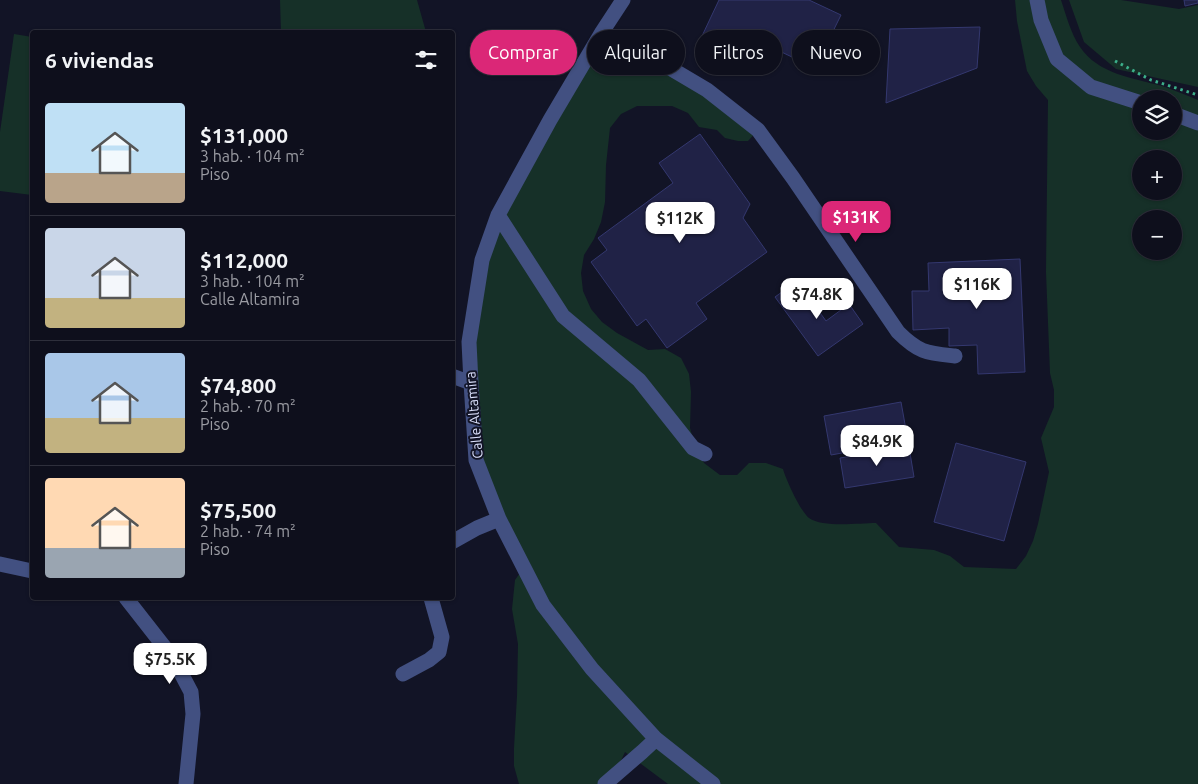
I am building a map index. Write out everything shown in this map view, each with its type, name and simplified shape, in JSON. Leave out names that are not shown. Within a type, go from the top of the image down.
[{"type":"street","name":"Calle Altamira","points":[[603,30],[623,0]]},
{"type":"street","points":[[1037,0],[1041,20],[1057,59],[1091,87],[1132,100]]},
{"type":"street","name":"Calle Altamira","points":[[587,57],[498,215],[482,260],[475,295],[470,342],[470,383],[476,460],[499,519],[543,604],[592,669],[656,738],[713,784]]},
{"type":"street","points":[[682,75],[707,90],[758,130],[898,332],[907,341],[925,353],[955,356]]},
{"type":"street","points":[[1182,117],[1198,123]]},
{"type":"street","points":[[498,215],[563,316],[639,380],[693,448],[705,454]]},
{"type":"street","points":[[455,377],[470,383]]},
{"type":"street","points":[[455,540],[499,519]]},
{"type":"street","points":[[0,564],[30,571]]},
{"type":"street","points":[[128,600],[173,658],[191,692],[193,714],[186,784]]},
{"type":"street","points":[[403,674],[429,660],[439,652],[442,637],[432,600]]},
{"type":"street","points":[[605,784],[656,738]]},
{"type":"path","points":[[1115,61],[1151,80],[1198,95]]},
{"type":"green space","points":[[280,0],[417,0],[425,30],[281,30]]},
{"type":"green space","points":[[1015,0],[1061,0],[1077,42],[1096,63],[1117,74],[1172,90],[1132,90],[1132,140],[1182,140],[1182,94],[1198,100],[1198,784],[668,784],[625,752],[610,784],[519,784],[514,766],[518,644],[512,609],[515,580],[520,573],[476,460],[471,383],[482,260],[587,60],[587,75],[670,75],[758,130],[748,141],[725,138],[717,130],[699,127],[688,113],[672,106],[637,106],[621,114],[610,128],[605,202],[601,222],[594,239],[584,255],[581,273],[583,291],[591,309],[602,322],[617,333],[648,350],[665,349],[681,358],[689,374],[691,392],[690,428],[695,446],[704,463],[720,475],[737,475],[749,463],[766,463],[783,469],[790,488],[802,509],[809,518],[815,521],[832,524],[876,523],[899,547],[934,550],[950,556],[964,567],[1016,569],[1026,556],[1038,524],[1049,472],[1041,438],[1054,407],[1054,390],[1050,373],[1046,272],[1048,100],[1036,86],[1027,71],[1017,21]]},
{"type":"green space","points":[[1069,0],[1121,0],[1179,9],[1198,5],[1198,87],[1116,69],[1084,42]]},
{"type":"green space","points":[[14,34],[30,37],[30,195],[0,191],[0,132]]},
{"type":"building","points":[[719,0],[809,0],[841,15],[834,30],[792,30],[792,57],[782,52],[782,30],[705,30]]},
{"type":"building","points":[[1184,0],[1198,0],[1198,3],[1185,6]]},
{"type":"building","points":[[980,27],[977,68],[886,103],[890,29]]},
{"type":"building","points":[[700,134],[750,204],[743,218],[767,252],[696,303],[707,319],[667,348],[646,319],[637,326],[591,262],[607,250],[598,238],[673,183],[659,163]]},
{"type":"building","points":[[1020,259],[1025,372],[978,374],[977,345],[949,346],[949,328],[913,330],[912,291],[929,291],[928,263]]},
{"type":"building","points":[[797,281],[826,321],[849,304],[863,324],[818,356],[775,297]]},
{"type":"building","points":[[901,402],[908,441],[831,455],[824,416]]},
{"type":"building","points":[[956,443],[1026,462],[1004,541],[934,522]]},
{"type":"building","points":[[909,447],[914,477],[845,488],[840,458]]}]
